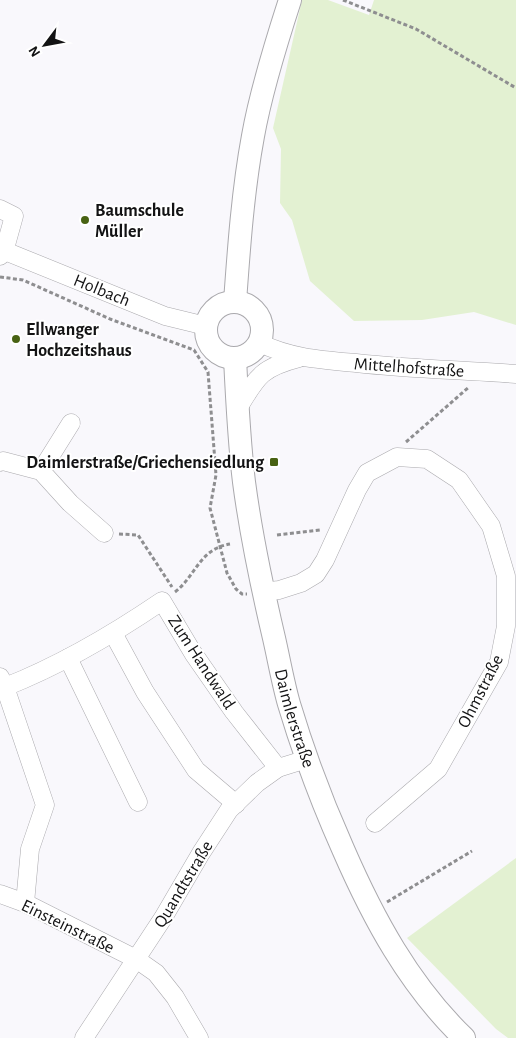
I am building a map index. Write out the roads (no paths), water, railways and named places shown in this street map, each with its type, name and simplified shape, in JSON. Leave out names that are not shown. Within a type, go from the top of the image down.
[{"type":"main road","points":[[234,302],[241,216],[253,135],[277,39],[290,0]]},
{"type":"main road","points":[[234,302],[252,308],[259,316],[262,324],[262,334],[260,343],[254,351],[246,356],[228,358],[220,355],[208,341],[206,326],[211,314],[217,307],[234,302]]},
{"type":"main road","name":"Daimlerstraße","points":[[235,358],[237,410],[244,484],[263,592],[289,703],[307,759],[320,797],[370,909],[414,980],[464,1038]]},
{"type":"street","points":[[0,209],[14,216],[1,252]]},
{"type":"street","name":"Holbach","points":[[1,252],[165,316],[206,326]]},
{"type":"street","name":"Mittelhofstraße","points":[[260,343],[302,358],[516,374]]},
{"type":"street","name":"Mittelhofstraße","points":[[237,410],[256,379],[265,370],[278,364],[302,358]]},
{"type":"street","points":[[41,472],[72,423]]},
{"type":"street","name":"Ohmstraße","points":[[263,592],[279,590],[301,583],[316,574],[326,560],[356,490],[368,473],[398,457],[427,459],[459,480],[491,526],[506,576],[506,626],[499,662],[438,769],[375,823]]},
{"type":"street","points":[[0,462],[3,461],[41,472],[70,503],[104,533]]},
{"type":"street","name":"Zum Handwald","points":[[2,682],[38,674],[113,633],[168,597],[192,653],[234,712],[278,768]]},
{"type":"street","points":[[113,633],[145,692],[196,770],[236,804]]},
{"type":"street","points":[[68,658],[138,802]]},
{"type":"street","points":[[2,682],[45,805],[30,849],[25,903]]},
{"type":"street","name":"Quandtstraße","points":[[84,1038],[163,918],[229,810],[257,783],[278,768],[307,759]]},
{"type":"street","name":"Einsteinstraße","points":[[0,894],[25,903],[136,959],[156,973],[175,997],[199,1038]]},
{"type":"place","name":"Baumschule Müller","points":[[85,220]]},
{"type":"place","name":"Ellwanger Hochzeitshaus","points":[[16,339]]},
{"type":"place","name":"Daimlerstraße/Griechensiedlung","points":[[274,462]]}]
